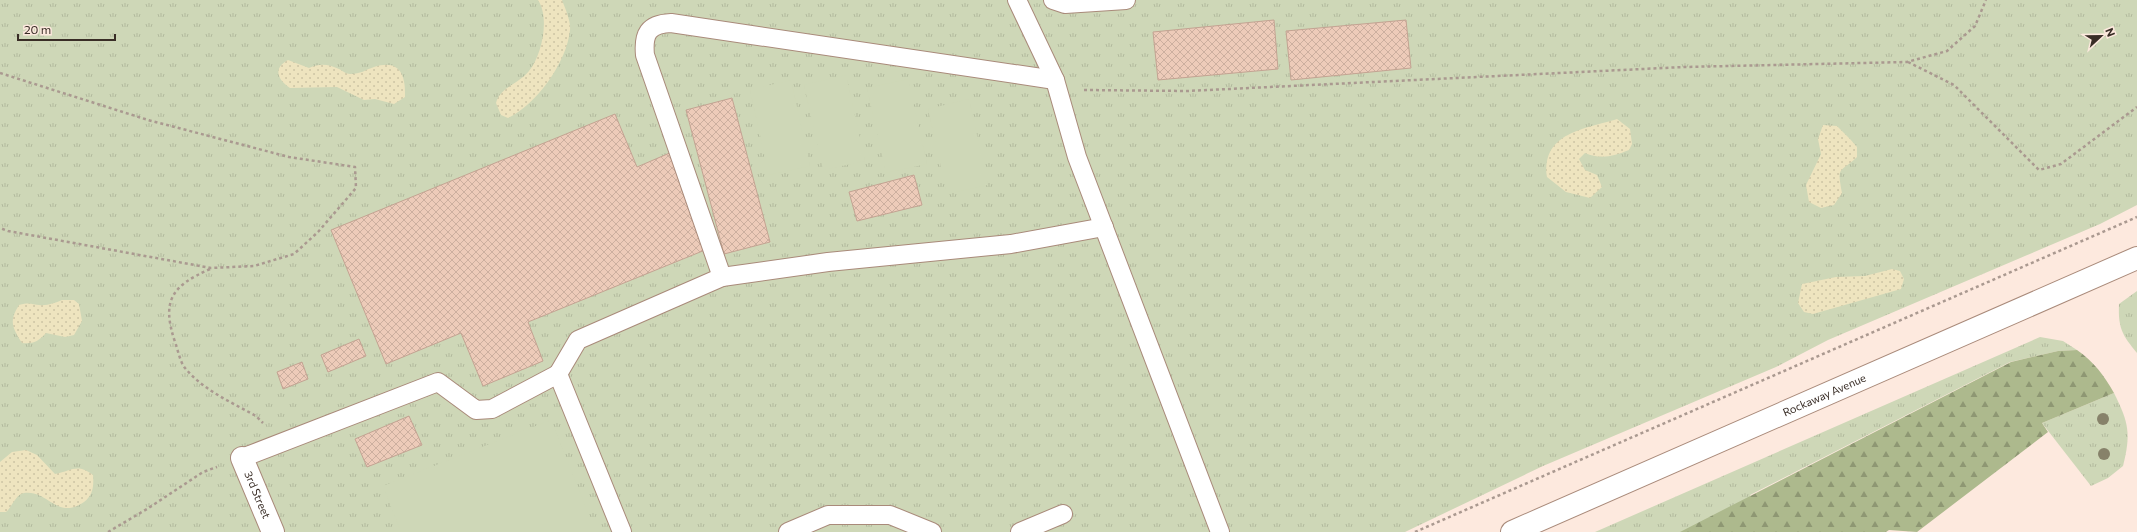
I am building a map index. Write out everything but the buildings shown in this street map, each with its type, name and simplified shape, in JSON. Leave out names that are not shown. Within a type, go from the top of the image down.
[{"type":"main road","name":"Rockaway Avenue","points":[[1512,532],[2137,258]]},
{"type":"main road","name":"3rd Street","points":[[242,458],[273,532]]},
{"type":"lane","points":[[1017,0],[1056,85],[1078,157],[1220,532]]},
{"type":"lane","points":[[1053,0],[1065,4],[1126,0]]},
{"type":"lane","points":[[722,277],[645,55],[643,40],[650,30],[658,24],[671,23],[1056,85]]},
{"type":"lane","points":[[242,458],[438,382],[476,410],[492,409],[558,374],[578,340],[722,277],[828,262],[1012,244],[1104,227]]},
{"type":"lane","points":[[558,374],[622,532]]},
{"type":"lane","points":[[1020,532],[1063,514]]},
{"type":"lane","points":[[788,532],[828,516],[890,515],[932,532]]},
{"type":"path","points":[[1056,85],[1187,91],[1684,67],[1907,62],[1947,51],[1975,26],[1986,0]]},
{"type":"path","points":[[1907,62],[1954,85],[2039,170],[2061,164],[2137,107]]},
{"type":"path","points":[[0,72],[148,120],[289,157],[355,167],[356,188],[318,232],[294,254],[254,266],[211,268],[8,231],[0,228]]},
{"type":"path","points":[[1415,532],[2137,217]]},
{"type":"path","points":[[211,268],[189,278],[174,291],[168,306],[174,337],[184,367],[205,387],[256,416],[284,442]]},
{"type":"path","points":[[108,532],[147,509],[203,472],[242,458]]},
{"type":"green space","points":[[0,0],[2137,0],[2137,205],[2100,224],[1828,340],[1776,367],[1543,466],[1405,532],[0,532]]},
{"type":"green space","points":[[846,75],[865,161],[823,170],[804,85]]},
{"type":"green space","points":[[908,79],[927,164],[886,173],[867,88]]},
{"type":"green space","points":[[791,80],[810,166],[769,175],[750,90]]},
{"type":"green space","points":[[969,99],[988,185],[947,194],[928,109]]},
{"type":"green space","points":[[2137,291],[2137,353],[2122,331],[2119,319],[2119,304]]},
{"type":"green space","points":[[2040,337],[2063,341],[2077,350],[2058,351],[2010,362],[1750,495],[1779,532],[1595,532]]},
{"type":"green space","points":[[2077,350],[2089,359],[2098,369],[2114,393],[2042,423],[2048,432],[1917,532],[1889,530],[1886,532],[1680,532],[2011,362],[2058,351]]},
{"type":"green space","points":[[2114,393],[2126,421],[2128,437],[2126,455],[2123,466],[2108,478],[2091,486],[2042,423]]},
{"type":"green space","points":[[551,420],[596,532],[401,532],[383,486]]},
{"type":"sand","points":[[538,0],[562,0],[570,23],[568,42],[556,68],[539,93],[519,112],[508,118],[501,115],[496,103],[501,93],[529,71],[538,56],[544,26],[542,8]]},
{"type":"sand","points":[[288,60],[309,68],[317,65],[328,65],[350,74],[360,73],[374,67],[390,65],[399,70],[402,75],[405,97],[394,104],[375,99],[364,100],[337,87],[290,88],[282,81],[278,74],[280,66]]},
{"type":"sand","points":[[1617,119],[1630,129],[1632,144],[1629,150],[1602,157],[1585,153],[1579,159],[1585,170],[1597,175],[1602,187],[1590,198],[1566,192],[1547,177],[1547,162],[1551,150],[1558,142],[1568,135],[1580,130]]},
{"type":"sand","points":[[1823,125],[1837,126],[1857,147],[1857,157],[1841,171],[1840,178],[1842,193],[1834,205],[1821,208],[1809,202],[1806,185],[1821,154],[1818,139]]},
{"type":"sand","points":[[1892,269],[1900,271],[1904,279],[1901,289],[1813,314],[1804,312],[1798,303],[1802,284],[1836,277],[1865,276]]},
{"type":"sand","points":[[62,300],[74,300],[79,304],[82,321],[74,335],[65,337],[46,333],[35,342],[22,343],[13,324],[14,315],[19,305],[28,303],[45,305]]},
{"type":"sand","points":[[26,450],[37,455],[55,474],[74,469],[83,469],[93,475],[93,487],[87,499],[75,507],[67,508],[59,506],[40,495],[24,493],[16,498],[6,512],[0,512],[0,462],[12,452]]}]
